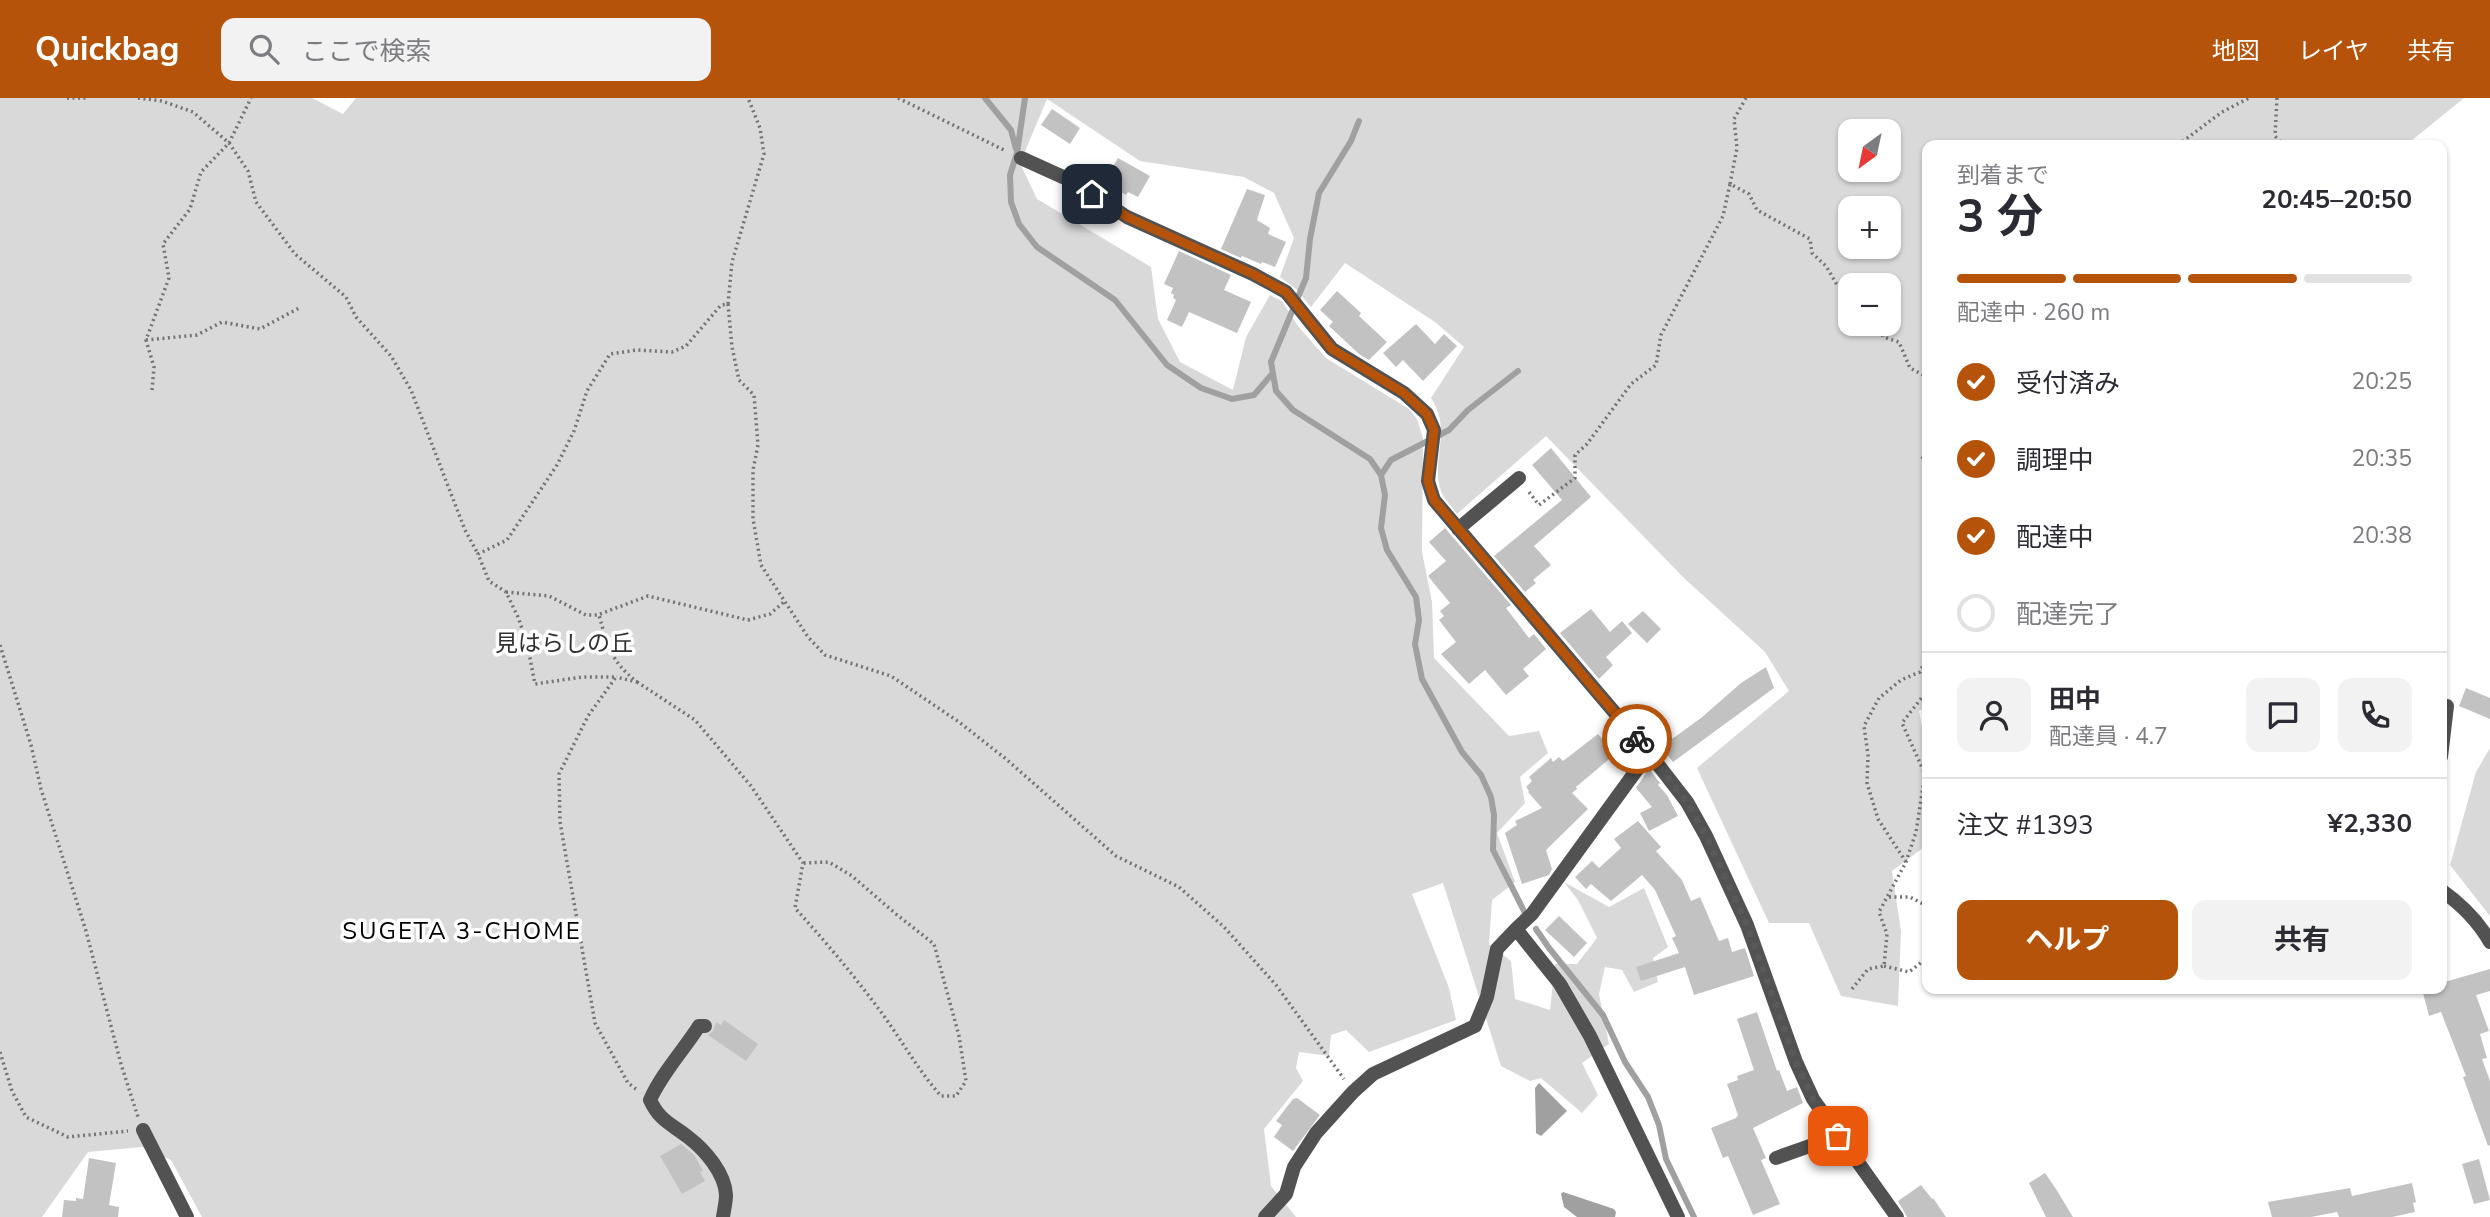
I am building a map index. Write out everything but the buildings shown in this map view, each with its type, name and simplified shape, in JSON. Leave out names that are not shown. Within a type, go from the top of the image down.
[{"type":"street","points":[[1021,158],[1074,182],[1127,217],[1253,274],[1286,292],[1332,349],[1404,393],[1427,414],[1434,430],[1428,481],[1434,500],[1649,753],[1687,802],[1706,836],[1747,925],[1796,1062],[1813,1099],[1897,1217]]},
{"type":"street","points":[[1458,529],[1519,478]]},
{"type":"street","points":[[1265,1217],[1286,1194],[1294,1167],[1316,1133],[1353,1092],[1373,1074],[1475,1026],[1488,997],[1497,949],[1502,941],[1532,914],[1649,753]]},
{"type":"street","points":[[2447,894],[2482,928],[2490,942]]},
{"type":"street","points":[[1517,929],[1560,984],[1590,1036],[1678,1217]]},
{"type":"street","points":[[705,1026],[699,1026],[677,1060],[660,1078],[650,1100],[660,1118],[690,1138],[708,1157],[721,1177],[726,1195],[723,1217]]},
{"type":"street","points":[[143,1130],[187,1217]]},
{"type":"street","points":[[1776,1158],[1838,1136]]},
{"type":"path","points":[[66,98],[86,98]]},
{"type":"path","points":[[138,98],[162,101],[193,112],[229,143],[248,171],[256,202],[295,254],[346,297],[356,317],[391,356],[411,390],[465,530],[489,581],[506,592],[549,596],[586,615],[599,615],[648,596],[748,620],[770,614],[785,601]]},
{"type":"path","points":[[152,390],[154,367],[146,340],[169,278],[163,244],[190,209],[201,172],[229,143],[251,98]]},
{"type":"path","points":[[748,98],[760,128],[764,154],[732,262],[728,304],[732,347],[739,380],[754,395],[758,444],[753,470],[753,519],[761,565],[808,637],[825,655],[891,677],[959,722],[1006,759],[1116,856],[1179,887],[1224,927],[1276,985],[1353,1092]]},
{"type":"path","points":[[898,98],[1021,158]]},
{"type":"path","points":[[1519,478],[1539,505],[1575,478],[1575,455],[1587,444],[1631,384],[1656,365],[1661,335],[1723,216],[1737,148],[1734,118],[1746,98]]},
{"type":"path","points":[[2185,140],[2222,112],[2249,98]]},
{"type":"path","points":[[2277,98],[2275,136],[2279,140]]},
{"type":"path","points":[[1730,184],[1749,194],[1758,210],[1810,239],[1812,253],[1826,265],[1838,284]]},
{"type":"path","points":[[478,554],[507,540],[523,516],[556,465],[574,431],[587,391],[610,354],[637,350],[672,352],[686,346],[721,305],[728,304]]},
{"type":"path","points":[[146,340],[197,335],[222,322],[260,328],[301,307]]},
{"type":"path","points":[[1882,336],[1899,342],[1910,368],[1922,374]]},
{"type":"path","points":[[506,592],[527,643],[535,684],[582,677],[616,677],[637,682]]},
{"type":"path","points":[[599,615],[608,649],[620,668],[695,720],[751,786],[803,863],[795,908],[879,1009],[929,1083],[941,1096],[956,1096],[966,1081],[960,1036],[934,944],[852,876],[829,862],[803,863]]},
{"type":"path","points":[[0,645],[31,746],[41,789],[86,931],[121,1064],[143,1130],[68,1137],[26,1117],[12,1090],[0,1052]]},
{"type":"path","points":[[1906,862],[1878,820],[1867,783],[1868,755],[1864,726],[1878,698],[1901,680],[1920,672],[1922,668]]},
{"type":"path","points":[[616,677],[588,716],[559,774],[560,822],[595,1023],[628,1083],[650,1100]]},
{"type":"path","points":[[1922,697],[1902,723],[1922,767]]},
{"type":"path","points":[[1884,966],[1887,934],[1879,912],[1906,862],[1916,831],[1922,793]]},
{"type":"path","points":[[1888,897],[1910,897],[1922,903]]},
{"type":"path","points":[[1852,989],[1868,969],[1884,966],[1909,972],[1922,962]]},
{"type":"green space","name":"見はらしの丘","points":[[0,98],[312,98],[343,114],[356,98],[2464,98],[2412,140],[1922,140],[1922,709],[1919,711],[1922,727],[1922,849],[1892,871],[1901,931],[1898,1006],[1841,996],[1809,923],[1769,923],[1697,768],[1789,691],[1765,652],[1683,577],[1546,436],[1457,514],[1442,494],[1438,479],[1441,433],[1437,410],[1431,398],[1464,347],[1435,322],[1345,263],[1311,307],[1296,289],[1280,277],[1294,238],[1274,193],[1244,177],[1140,161],[1047,99],[1020,163],[1037,199],[1151,267],[1158,319],[1180,362],[1233,390],[1246,337],[1270,295],[1282,301],[1298,326],[1326,358],[1409,409],[1417,419],[1423,438],[1422,552],[1432,602],[1434,658],[1509,736],[1539,731],[1548,753],[1520,777],[1525,803],[1497,833],[1515,882],[1492,900],[1489,944],[1511,961],[1515,999],[1550,1010],[1555,964],[1577,964],[1597,938],[1578,900],[1564,882],[1609,907],[1644,888],[1668,947],[1653,958],[1658,982],[1634,992],[1622,970],[1605,967],[1599,994],[1609,1044],[1582,1063],[1598,1095],[1582,1113],[1541,1078],[1530,1081],[1501,1066],[1443,883],[1412,894],[1449,988],[1456,1020],[1369,1052],[1346,1030],[1331,1035],[1329,1056],[1299,1052],[1296,1068],[1303,1081],[1264,1129],[1271,1186],[1296,1217],[202,1217],[171,1160],[142,1147],[88,1152],[42,1217],[0,1217]]},
{"type":"green space","points":[[2490,748],[2490,916],[2450,865],[2476,772]]},
{"type":"shaded area","points":[[1539,1083],[1567,1111],[1541,1136],[1536,1133],[1535,1088]]},
{"type":"shaded area","points":[[1563,1192],[1614,1209],[1615,1217],[1577,1217],[1564,1207],[1561,1194]]},
{"type":"waterway","points":[[985,98],[1011,130],[1016,149]]},
{"type":"waterway","points":[[1025,98],[1017,153],[1010,175],[1011,202],[1019,224],[1037,247],[1115,300],[1167,365],[1201,388],[1232,399],[1254,395],[1272,374]]},
{"type":"waterway","points":[[1359,121],[1351,141],[1319,193],[1306,278],[1271,362],[1276,391],[1293,410],[1370,459],[1381,475],[1385,495],[1381,528],[1387,550],[1416,597],[1419,620],[1415,644],[1422,679],[1462,752],[1481,775],[1491,797],[1494,815],[1493,850],[1525,913]]},
{"type":"waterway","points":[[1381,475],[1391,460],[1449,430],[1468,410],[1518,371]]},
{"type":"waterway","points":[[1536,929],[1603,1015],[1625,1062],[1648,1097],[1659,1125],[1666,1159],[1694,1217]]},
{"type":"way so far","points":[[1637,739],[1687,802],[1706,836],[1747,925],[1796,1062],[1813,1099],[1838,1136]]},
{"type":"district","name":"SUGETA 3-CHOME","points":[[462,931]]},
{"type":"route","points":[[1092,194],[1127,217],[1253,274],[1286,292],[1332,349],[1404,393],[1427,414],[1434,430],[1428,481],[1434,500],[1637,739]]}]
